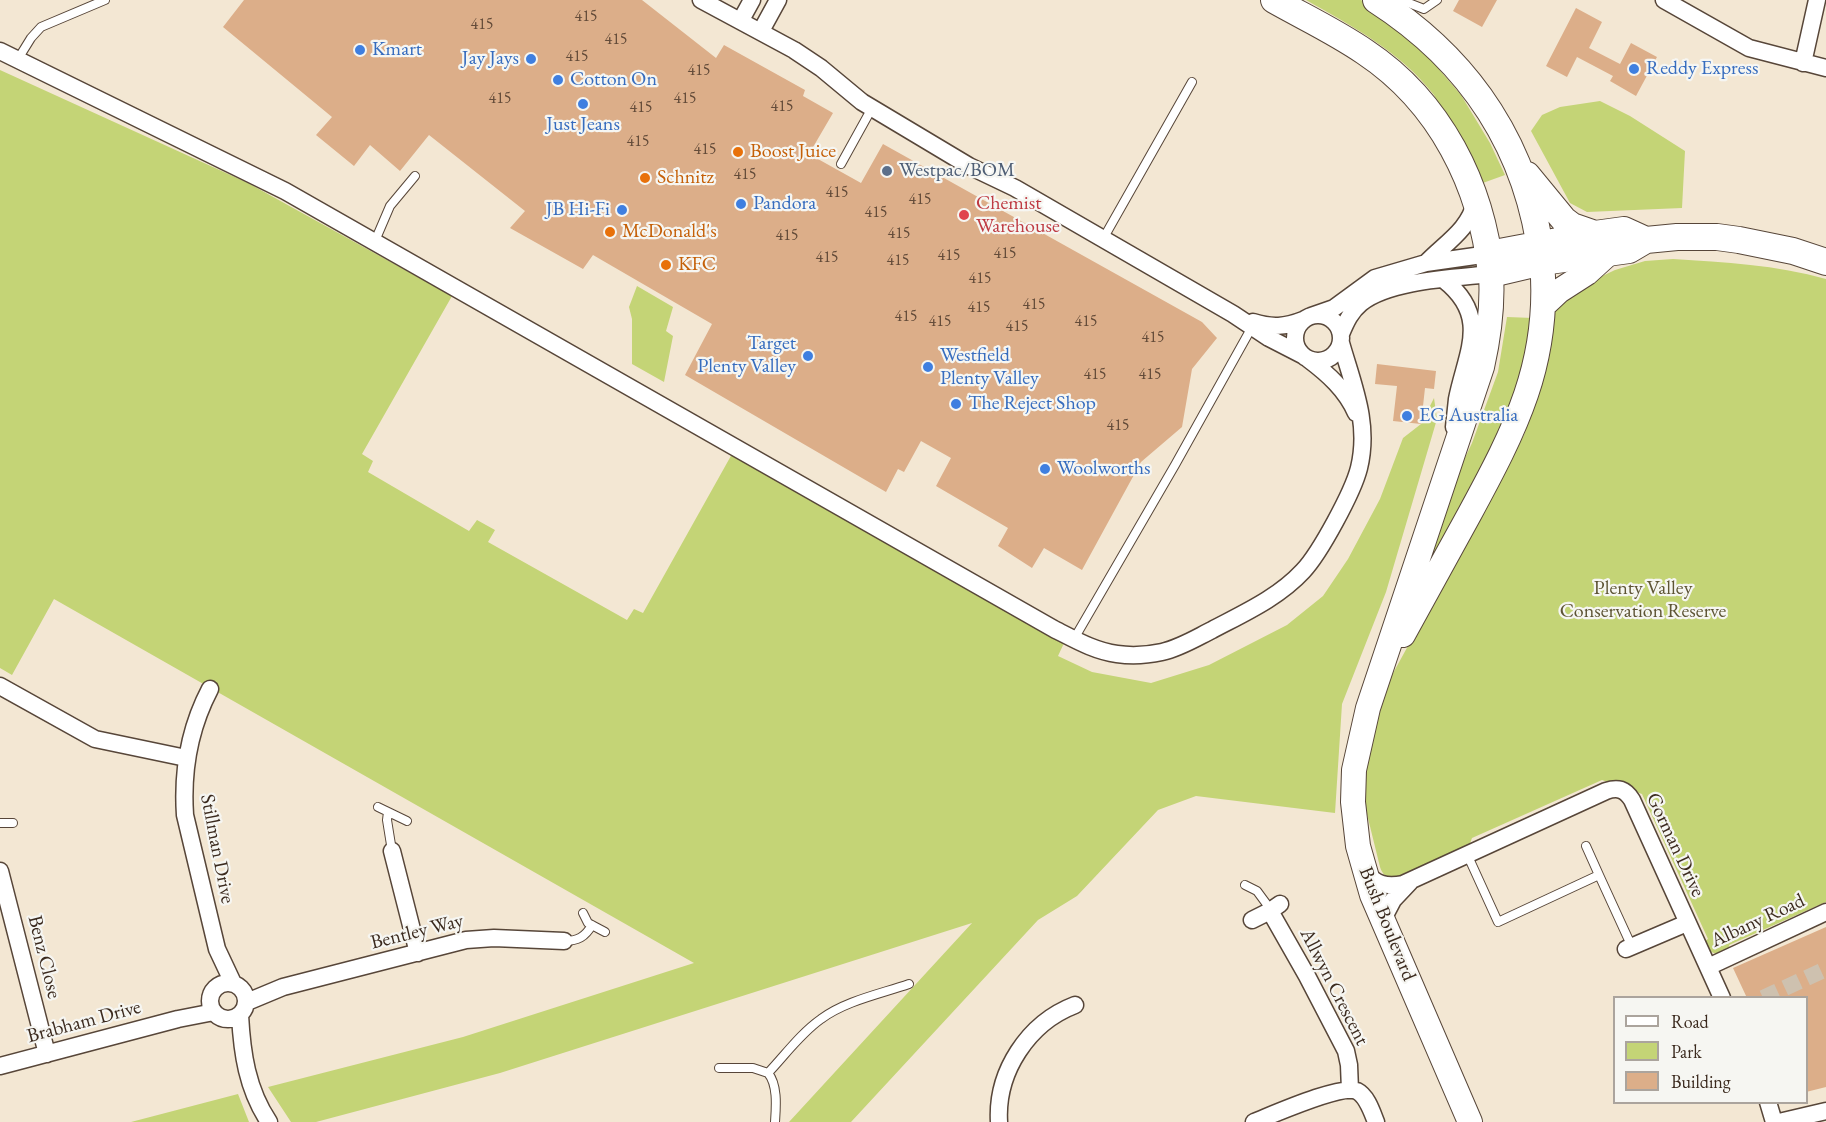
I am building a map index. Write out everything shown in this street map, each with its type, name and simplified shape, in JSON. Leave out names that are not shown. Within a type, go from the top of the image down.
[{"type":"main road","points":[[1274,0],[1364,51],[1400,80],[1435,119],[1464,168],[1476,198],[1485,231],[1490,264],[1602,243],[1624,230],[1646,240],[1677,237],[1717,237],[1739,240],[1793,251],[1826,262]]},
{"type":"main road","points":[[1376,0],[1418,28],[1458,68],[1474,88],[1516,160],[1564,220],[1602,243]]},
{"type":"main road","points":[[1516,160],[1528,192],[1541,253]]},
{"type":"main road","points":[[1543,306],[1559,291],[1587,273],[1602,243]]},
{"type":"main road","name":"Bush Boulevard","points":[[1377,682],[1502,455],[1519,418],[1535,367],[1543,306],[1541,253]]},
{"type":"main road","name":"Bush Boulevard","points":[[1470,1122],[1382,921],[1363,869],[1354,823],[1354,770],[1361,735],[1377,682],[1482,367],[1490,316],[1490,264]]},
{"type":"street","points":[[701,0],[761,31],[821,68],[872,108],[969,166],[1015,188],[1252,327],[1316,361],[1330,358],[1337,352],[1352,313],[1368,298],[1398,286],[1444,280],[1490,264]]},
{"type":"street","points":[[741,20],[752,0]]},
{"type":"street","points":[[761,31],[778,0]]},
{"type":"street","points":[[1664,0],[1749,48],[1826,68]]},
{"type":"street","points":[[1803,63],[1817,0]]},
{"type":"street","points":[[0,51],[275,186],[1074,639],[1102,651],[1116,654],[1160,653],[1181,645],[1234,618],[1286,587],[1303,571],[1316,554],[1353,486],[1359,466],[1362,438],[1359,398],[1338,325],[1330,318],[1321,315],[1307,318],[1295,336],[1297,347],[1305,357],[1332,379],[1349,400],[1359,423],[1362,438]]},
{"type":"street","points":[[1426,263],[1466,224],[1476,198]]},
{"type":"street","points":[[1233,314],[1272,327],[1281,327],[1334,308],[1375,278],[1426,263],[1490,264]]},
{"type":"street","points":[[1444,280],[1465,303],[1473,332],[1468,361],[1457,399],[1451,458]]},
{"type":"street","points":[[0,686],[95,739],[186,758]]},
{"type":"street","name":"Stillman Drive","points":[[210,690],[197,717],[186,758],[185,814],[250,1084],[269,1122]]},
{"type":"street","name":"Gorman Drive","points":[[1413,879],[1606,790],[1618,788],[1632,800],[1721,996]]},
{"type":"street","points":[[392,851],[418,953]]},
{"type":"street","points":[[1363,869],[1370,879],[1388,886],[1403,884],[1413,879]]},
{"type":"street","name":"Benz Close","points":[[0,871],[47,1054]]},
{"type":"street","points":[[1382,921],[1396,897],[1413,879]]},
{"type":"street","points":[[1252,920],[1273,909]]},
{"type":"street","name":"Allwyn Crescent","points":[[1273,909],[1346,1051],[1350,1065],[1350,1089]]},
{"type":"street","name":"Albany Road","points":[[1708,967],[1826,912]]},
{"type":"street","points":[[1629,948],[1687,923]]},
{"type":"street","name":"Bentley Way","points":[[229,1001],[479,938],[564,941]]},
{"type":"street","name":"Brabham Drive","points":[[0,1066],[178,1019],[229,1001]]},
{"type":"street","points":[[999,1122],[1000,1096],[1012,1061],[1047,1019],[1056,1012],[1075,1005]]},
{"type":"street","points":[[1254,1122],[1331,1093],[1350,1089],[1363,1095],[1376,1122]]},
{"type":"street","points":[[1769,1104],[1774,1122]]},
{"type":"street","points":[[1779,1122],[1826,1110]]},
{"type":"lane","points":[[18,59],[26,44],[41,27],[105,0]]},
{"type":"lane","points":[[1401,0],[1424,9],[1437,0]]},
{"type":"lane","points":[[1103,239],[1192,82]]},
{"type":"lane","points":[[842,164],[872,108]]},
{"type":"lane","points":[[375,241],[390,206],[416,176]]},
{"type":"lane","points":[[1074,639],[1252,327]]},
{"type":"lane","points":[[378,807],[407,821]]},
{"type":"lane","points":[[388,812],[387,826],[392,851]]},
{"type":"lane","points":[[0,823],[13,823]]},
{"type":"lane","points":[[1586,846],[1629,948]]},
{"type":"lane","points":[[1467,854],[1498,922],[1599,875]]},
{"type":"lane","points":[[1245,885],[1257,891],[1273,909]]},
{"type":"lane","points":[[584,913],[592,926],[605,932]]},
{"type":"lane","points":[[564,941],[578,939],[592,926]]},
{"type":"lane","points":[[768,1073],[810,1027],[823,1017],[842,1007],[909,984]]},
{"type":"lane","points":[[719,1068],[753,1068],[768,1073],[773,1082],[775,1122]]},
{"type":"green space","points":[[1306,0],[1361,0],[1408,33],[1461,95],[1490,143],[1505,175],[1480,184],[1434,95],[1421,80],[1375,41]]},
{"type":"green space","points":[[0,70],[248,183],[452,296],[362,454],[373,461],[368,472],[469,531],[477,520],[495,530],[488,542],[627,620],[634,609],[643,613],[732,454],[1064,643],[1058,656],[1092,672],[1151,683],[1209,665],[1287,625],[1323,596],[1348,559],[1380,499],[1403,438],[1421,424],[1434,398],[1437,419],[1386,592],[1342,704],[1335,813],[1196,796],[1158,810],[1077,896],[1038,920],[851,1122],[789,1122],[972,923],[500,1073],[316,1122],[291,1122],[268,1087],[463,1037],[694,963],[54,599],[12,675],[0,668]]},
{"type":"green space","points":[[1600,101],[1630,116],[1685,151],[1682,208],[1587,212],[1570,203],[1531,131],[1542,115],[1560,107]]},
{"type":"green space","name":"Plenty Valley Conservation Reserve","points":[[1673,259],[1770,267],[1826,279],[1826,902],[1729,945],[1731,951],[1721,954],[1711,952],[1703,942],[1708,939],[1642,794],[1602,780],[1472,838],[1469,846],[1396,877],[1388,877],[1380,867],[1364,802],[1365,778],[1373,726],[1392,675],[1524,435],[1545,374],[1555,309],[1571,291],[1615,270],[1645,261]]},
{"type":"green space","points":[[637,286],[673,307],[666,331],[673,336],[664,382],[632,364],[632,319],[629,307]]},
{"type":"green space","points":[[1507,317],[1533,318],[1517,401],[1424,576],[1453,483],[1472,443],[1498,372]]},
{"type":"green space","points":[[238,1094],[249,1122],[131,1122]]},
{"type":"building","name":"Westfield Plenty Valley","points":[[244,0],[642,0],[716,58],[724,45],[805,90],[803,96],[833,113],[809,154],[861,183],[883,144],[1202,322],[1217,338],[1192,369],[1182,427],[1141,462],[1082,570],[1044,548],[1032,568],[998,546],[1008,528],[936,486],[951,458],[921,441],[904,472],[898,469],[886,492],[685,375],[712,324],[593,255],[583,269],[510,228],[525,211],[429,135],[400,171],[370,145],[354,166],[316,135],[332,117],[223,27]]},
{"type":"building","points":[[1459,0],[1497,0],[1482,27],[1453,11]]},
{"type":"building","points":[[1576,8],[1602,22],[1589,48],[1620,64],[1631,43],[1657,57],[1636,96],[1610,81],[1613,76],[1577,57],[1567,77],[1546,66]]},
{"type":"building","points":[[1377,364],[1436,371],[1434,389],[1425,388],[1421,424],[1393,421],[1397,386],[1375,384]]},
{"type":"building","points":[[1826,927],[1826,1087],[1808,1092],[1808,996],[1746,996],[1733,968]]},
{"type":"tunnel","points":[[1767,996],[1826,969]]},
{"type":"place","name":"Kmart","points":[[360,50]]},
{"type":"place","name":"Jay Jays","points":[[531,59]]},
{"type":"place","name":"Reddy Express","points":[[1634,69]]},
{"type":"place","name":"Cotton On","points":[[558,80]]},
{"type":"place","name":"Just Jeans","points":[[583,104]]},
{"type":"place","name":"Boost Juice","points":[[738,152]]},
{"type":"place","name":"Westpac/BOM","points":[[887,171]]},
{"type":"place","name":"Schnitz","points":[[645,178]]},
{"type":"place","name":"Pandora","points":[[741,204]]},
{"type":"place","name":"JB Hi-Fi","points":[[622,210]]},
{"type":"place","name":"Chemist Warehouse","points":[[964,215]]},
{"type":"place","name":"McDonald's","points":[[610,232]]},
{"type":"place","name":"KFC","points":[[666,265]]},
{"type":"place","name":"Target Plenty Valley","points":[[808,356]]},
{"type":"place","name":"Westfield Plenty Valley","points":[[928,367]]},
{"type":"place","name":"The Reject Shop","points":[[956,404]]},
{"type":"place","name":"EG Australia","points":[[1407,416]]},
{"type":"place","name":"Woolworths","points":[[1045,469]]}]
